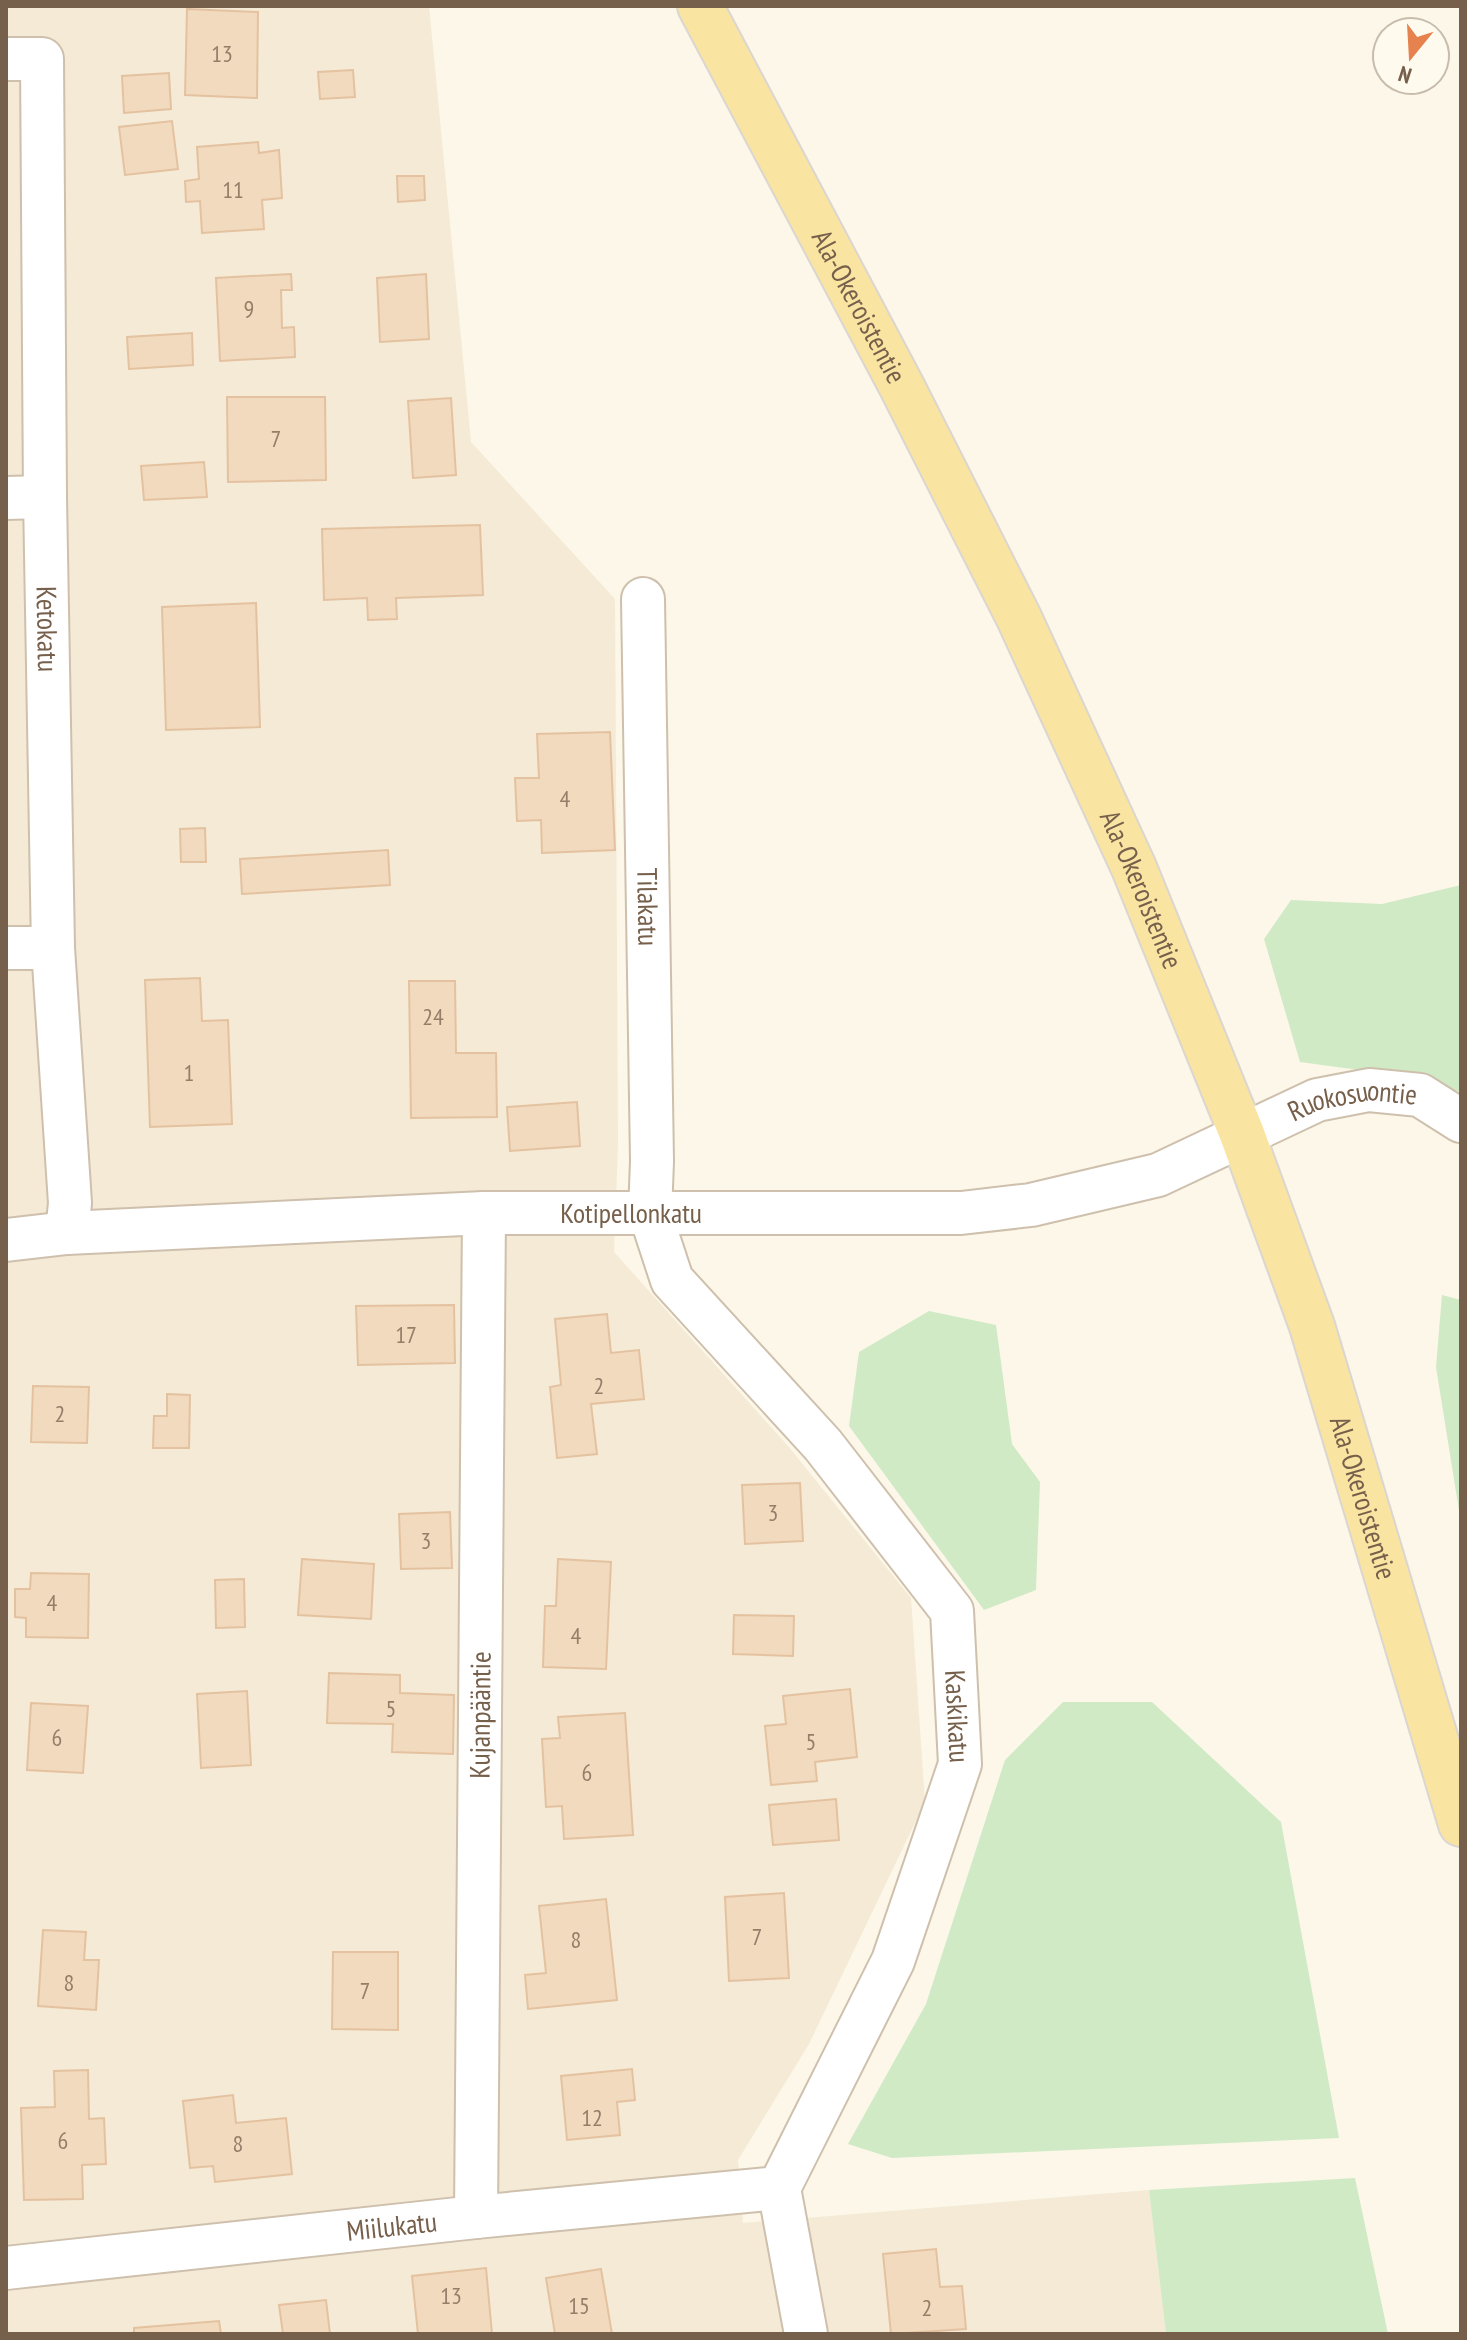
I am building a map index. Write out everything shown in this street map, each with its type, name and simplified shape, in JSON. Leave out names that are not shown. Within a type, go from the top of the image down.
[{"type":"main road","name":"Ala-Okeroistentie","points":[[700,6],[902,387],[1019,618],[1134,868],[1242,1134],[1312,1326],[1461,1824]]},
{"type":"street","name":"Ketokatu","points":[[6,59],[42,59],[25,498],[70,1203],[67,1233]]},
{"type":"street","name":"Tilakatu","points":[[643,599],[652,1161],[650,1213]]},
{"type":"street","points":[[6,948],[53,948]]},
{"type":"street","name":"Ruokosuontie","points":[[1242,1134],[1317,1100],[1369,1090],[1420,1095],[1461,1121]]},
{"type":"street","name":"Kotipellonkatu","points":[[6,1240],[67,1233],[484,1213],[961,1213],[1031,1205],[1158,1175],[1242,1134]]},
{"type":"street","name":"Kujanpääntie","points":[[476,2217],[484,1213]]},
{"type":"street","name":"Kaskikatu","points":[[650,1213],[672,1280],[823,1445],[952,1611],[960,1764],[893,1961],[779,2188]]},
{"type":"street","points":[[779,2188],[806,2334]]},
{"type":"street","name":"Miilukatu","points":[[6,2268],[779,2188]]},
{"type":"shaded area","points":[[6,6],[429,6],[471,442],[615,599],[618,1143],[614,1252],[788,1446],[911,1598],[925,1802],[809,2044],[738,2160],[743,2223],[1149,2190],[1166,2334],[6,2334]]},
{"type":"green space","points":[[1461,885],[1461,1092],[1396,1075],[1300,1062],[1264,939],[1291,900],[1382,904]]},
{"type":"green space","points":[[1442,1295],[1461,1300],[1461,1523],[1436,1367]]},
{"type":"green space","points":[[929,1311],[996,1325],[1012,1444],[1040,1482],[1036,1590],[984,1610],[849,1426],[859,1352]]},
{"type":"green space","points":[[1063,1702],[1152,1702],[1281,1822],[1339,2138],[892,2158],[848,2144],[926,2004],[1005,1760]]},
{"type":"green space","points":[[1355,2178],[1388,2334],[1166,2334],[1149,2190]]},
{"type":"building","points":[[187,9],[258,12],[257,98],[185,95]]},
{"type":"building","points":[[353,70],[355,97],[320,99],[318,72]]},
{"type":"building","points":[[169,73],[171,109],[124,113],[122,76]]},
{"type":"building","points":[[172,121],[178,169],[125,175],[119,127]]},
{"type":"building","points":[[258,142],[259,153],[279,150],[282,198],[262,200],[264,229],[202,233],[200,201],[186,202],[185,181],[199,179],[197,147]]},
{"type":"building","points":[[397,176],[424,176],[425,200],[398,202]]},
{"type":"building","points":[[291,274],[292,290],[281,290],[282,328],[294,327],[295,357],[220,361],[216,278]]},
{"type":"building","points":[[426,274],[429,339],[380,342],[377,278]]},
{"type":"building","points":[[192,333],[193,365],[129,369],[127,337]]},
{"type":"building","points":[[227,397],[325,397],[326,480],[228,482]]},
{"type":"building","points":[[451,398],[456,475],[413,478],[408,401]]},
{"type":"building","points":[[204,462],[207,497],[144,500],[141,466]]},
{"type":"building","points":[[480,525],[483,595],[396,598],[397,619],[368,620],[367,598],[324,600],[322,529]]},
{"type":"building","points":[[256,603],[260,727],[166,730],[162,607]]},
{"type":"building","points":[[610,732],[615,850],[542,853],[541,820],[517,821],[515,778],[539,778],[537,734]]},
{"type":"building","points":[[205,828],[206,862],[181,862],[180,829]]},
{"type":"building","points":[[388,850],[390,885],[242,894],[240,859]]},
{"type":"building","points":[[200,978],[202,1021],[228,1020],[232,1124],[150,1127],[145,980]]},
{"type":"building","points":[[409,981],[455,981],[456,1053],[496,1053],[497,1117],[411,1118]]},
{"type":"building","points":[[577,1102],[580,1146],[510,1151],[507,1107]]},
{"type":"building","points":[[454,1305],[455,1363],[358,1365],[356,1306]]},
{"type":"building","points":[[607,1314],[611,1353],[639,1350],[644,1399],[591,1404],[597,1454],[557,1458],[550,1387],[561,1385],[555,1319]]},
{"type":"building","points":[[33,1386],[89,1387],[87,1443],[31,1442]]},
{"type":"building","points":[[167,1394],[190,1395],[189,1448],[153,1448],[154,1416],[167,1416]]},
{"type":"building","points":[[800,1483],[803,1541],[745,1544],[742,1485]]},
{"type":"building","points":[[450,1512],[452,1568],[401,1569],[399,1514]]},
{"type":"building","points":[[302,1559],[374,1564],[371,1619],[298,1615]]},
{"type":"building","points":[[558,1559],[611,1562],[606,1669],[543,1667],[545,1606],[556,1606]]},
{"type":"building","points":[[31,1573],[89,1574],[88,1638],[26,1637],[26,1618],[15,1617],[15,1589],[30,1589]]},
{"type":"building","points":[[244,1579],[245,1627],[216,1628],[215,1580]]},
{"type":"building","points":[[734,1615],[794,1616],[793,1656],[733,1654]]},
{"type":"building","points":[[329,1673],[400,1675],[400,1693],[454,1695],[453,1754],[392,1752],[393,1724],[327,1723]]},
{"type":"building","points":[[850,1689],[857,1757],[815,1762],[817,1781],[771,1785],[765,1726],[786,1724],[783,1696]]},
{"type":"building","points":[[247,1691],[251,1765],[201,1768],[197,1694]]},
{"type":"building","points":[[31,1703],[88,1706],[83,1773],[27,1770]]},
{"type":"building","points":[[625,1713],[633,1835],[564,1839],[562,1806],[546,1807],[542,1739],[560,1738],[558,1717]]},
{"type":"building","points":[[836,1799],[839,1840],[773,1845],[769,1805]]},
{"type":"building","points":[[784,1893],[789,1978],[729,1981],[725,1897]]},
{"type":"building","points":[[606,1899],[617,2000],[528,2009],[525,1975],[546,1973],[539,1906]]},
{"type":"building","points":[[43,1930],[86,1932],[84,1960],[99,1960],[96,2010],[38,2006]]},
{"type":"building","points":[[333,1952],[398,1952],[398,2030],[332,2029]]},
{"type":"building","points":[[632,2069],[635,2100],[617,2102],[620,2135],[567,2140],[561,2076]]},
{"type":"building","points":[[88,2070],[89,2119],[104,2118],[106,2164],[82,2165],[83,2199],[24,2200],[21,2108],[55,2107],[54,2071]]},
{"type":"building","points":[[233,2095],[236,2123],[286,2118],[292,2174],[215,2182],[213,2166],[190,2168],[183,2101]]},
{"type":"building","points":[[936,2249],[940,2287],[962,2286],[966,2329],[891,2334],[883,2254]]},
{"type":"building","points":[[486,2268],[492,2334],[418,2334],[412,2276]]},
{"type":"building","points":[[601,2269],[612,2334],[555,2334],[546,2278]]},
{"type":"building","points":[[326,2300],[330,2334],[283,2334],[279,2305]]},
{"type":"building","points":[[219,2321],[221,2334],[134,2334],[134,2328]]}]
